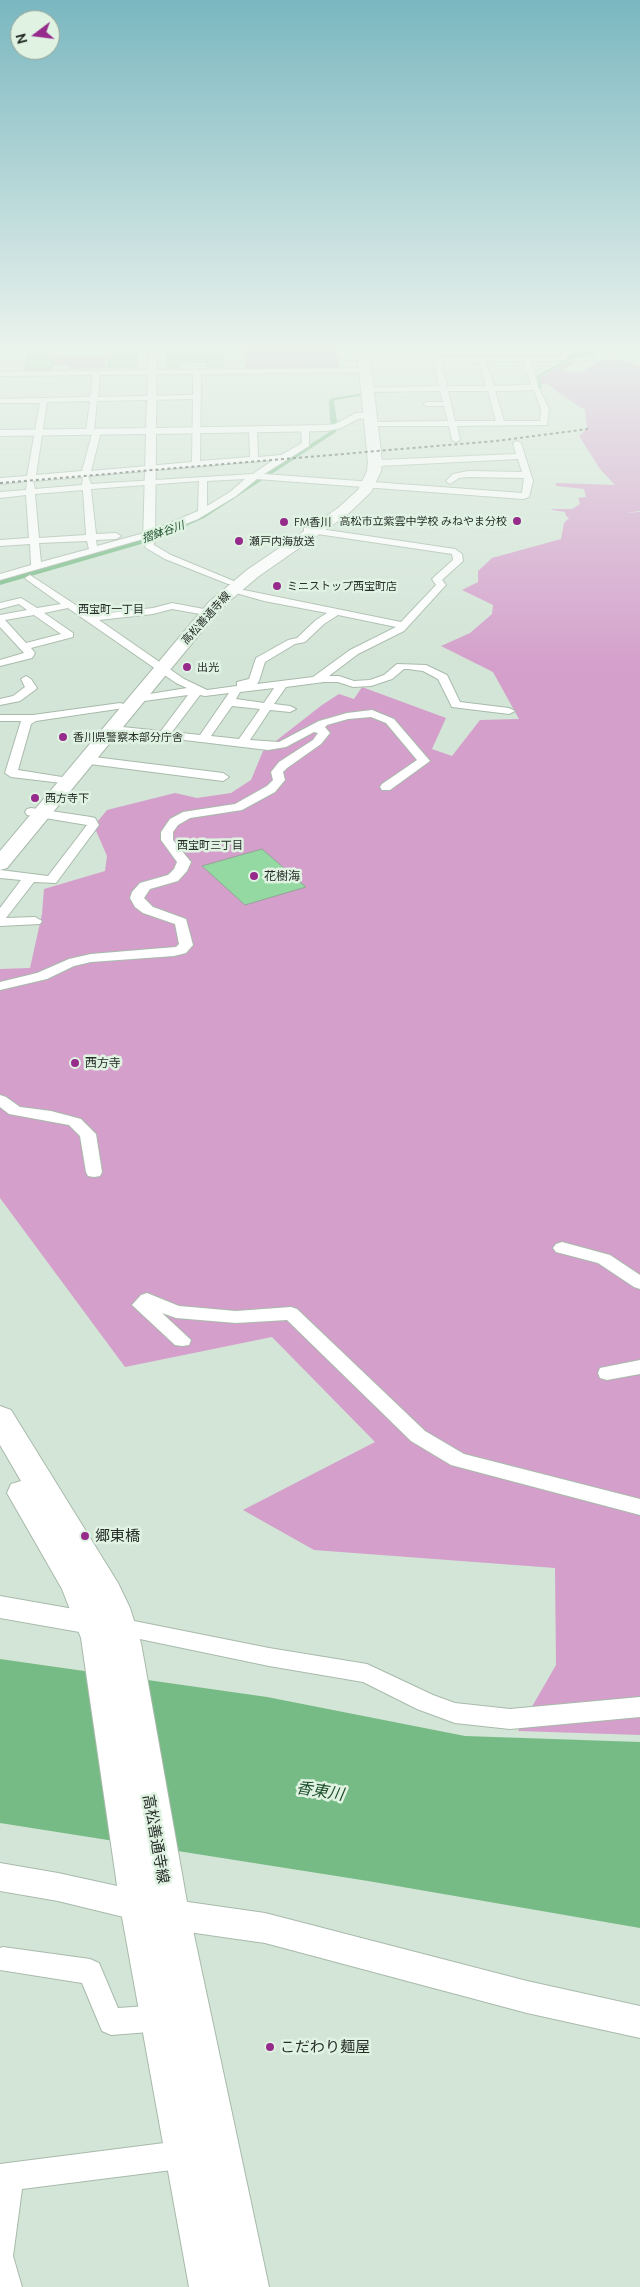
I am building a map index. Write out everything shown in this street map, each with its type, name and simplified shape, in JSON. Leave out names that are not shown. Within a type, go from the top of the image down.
[{"type":"main road","name":"高松善通寺線","points":[[0,848],[36,813],[113,729],[200,612],[216,594],[232,586],[310,531],[365,484],[368,455]]},
{"type":"main road","name":"高松善通寺線","points":[[0,864],[58,780],[120,706],[232,586]]},
{"type":"main road","name":"高松善通寺線","points":[[0,1418],[106,1594],[109,1633],[154,1904],[245,2287]]},
{"type":"main road","name":"高松善通寺線","points":[[0,1454],[78,1585],[109,1633]]},
{"type":"main road","name":"高松善通寺線","points":[[154,1904],[162,2018],[214,2287]]},
{"type":"street","points":[[35,455],[30,485],[36,566]]},
{"type":"street","points":[[90,455],[86,480],[92,549]]},
{"type":"street","points":[[148,539],[151,455]]},
{"type":"street","points":[[196,455],[196,464]]},
{"type":"street","points":[[254,455],[254,459]]},
{"type":"street","points":[[0,577],[92,549],[148,539],[185,522],[237,494],[286,455]]},
{"type":"street","points":[[0,495],[30,485],[86,480],[150,482],[260,476],[520,496],[526,495],[529,481],[521,456],[464,462],[379,463]]},
{"type":"street","points":[[0,481],[30,485],[86,480],[151,469],[196,464],[282,457]]},
{"type":"street","points":[[450,481],[456,476],[468,474],[527,475]]},
{"type":"street","points":[[203,478],[202,510],[206,511]]},
{"type":"street","points":[[0,586],[30,578],[199,522],[242,496],[237,494]]},
{"type":"street","points":[[310,531],[457,554],[458,561],[437,579],[441,585],[400,629],[354,652],[316,680]]},
{"type":"street","points":[[0,543],[90,537],[148,539],[168,557],[261,598],[403,625]]},
{"type":"street","points":[[30,578],[159,666],[205,693],[316,680],[339,679],[353,684],[371,683],[388,677],[401,666],[416,666],[426,668],[443,677],[456,706],[509,711]]},
{"type":"street","points":[[0,606],[22,601],[69,635],[23,647]]},
{"type":"street","points":[[0,663],[28,656],[30,653],[0,620],[70,605]]},
{"type":"street","points":[[90,618],[175,606],[200,612]]},
{"type":"street","points":[[137,699],[252,682],[260,660],[292,642],[301,640],[320,622],[336,612]]},
{"type":"street","points":[[14,717],[5,702],[32,688],[26,679]]},
{"type":"street","points":[[242,743],[283,683]]},
{"type":"street","points":[[204,739],[230,702],[236,689]]},
{"type":"street","points":[[164,735],[197,690]]},
{"type":"street","points":[[230,702],[290,709]]},
{"type":"street","points":[[0,718],[33,718],[120,706]]},
{"type":"street","points":[[113,729],[268,746],[282,744],[312,729],[347,716],[372,713],[390,722],[424,761],[386,787]]},
{"type":"street","points":[[33,718],[26,722],[11,773],[58,780]]},
{"type":"street","points":[[0,986],[42,976],[85,959],[181,950],[186,945],[181,922],[148,910],[140,904],[137,898],[139,892],[145,886],[173,878],[180,871],[184,862],[167,840],[167,832],[174,822],[187,815],[238,807],[271,789],[279,780],[277,772],[317,742],[324,733],[321,729],[312,729]]},
{"type":"street","points":[[86,760],[223,777]]},
{"type":"street","points":[[0,874],[46,880],[53,878],[93,825],[91,820],[36,813]]},
{"type":"street","points":[[0,917],[30,878]]},
{"type":"street","points":[[0,922],[35,921]]},
{"type":"street","points":[[0,1100],[15,1111],[51,1116],[75,1122],[88,1134],[94,1172]]},
{"type":"street","points":[[562,1248],[604,1260],[640,1283]]},
{"type":"street","points":[[182,1340],[141,1305],[147,1299],[176,1312],[236,1317],[291,1313],[418,1436],[458,1460],[640,1507]]},
{"type":"street","points":[[607,1372],[640,1367]]},
{"type":"street","points":[[0,1607],[109,1633],[367,1673],[424,1702],[455,1713],[510,1719],[640,1708]]},
{"type":"street","points":[[0,1877],[154,1904],[265,1928],[527,1997],[640,2022]]},
{"type":"street","points":[[0,1892],[40,1884]]},
{"type":"street","points":[[3,1959],[90,1972],[110,2022],[162,2018]]},
{"type":"street","points":[[0,2252],[4,2178],[172,2156],[188,2157]]},
{"type":"street","points":[[0,2261],[7,2287]]},
{"type":"shaded area","points":[[591,455],[640,455],[640,511],[624,513],[640,512],[640,1735],[518,1731],[556,1665],[555,1568],[314,1550],[243,1510],[375,1442],[272,1337],[125,1367],[0,1198],[0,969],[30,968],[42,914],[44,889],[105,871],[107,856],[94,826],[107,810],[175,793],[197,798],[231,793],[251,780],[263,751],[339,694],[354,699],[362,687],[446,718],[432,749],[452,756],[480,720],[519,719],[493,672],[441,646],[470,633],[492,614],[493,605],[462,590],[478,582],[478,571],[492,558],[561,539],[564,523],[569,518],[565,512],[551,509],[572,509],[580,504],[578,498],[586,497],[584,489],[556,486],[556,483],[615,485],[600,469]]},
{"type":"water","name":"摺鉢谷川","points":[[294,455],[301,455],[204,518],[155,540],[0,585],[0,579],[187,523]]},
{"type":"water","name":"香東川","points":[[0,1659],[267,1697],[465,1736],[640,1742],[640,1928],[368,1881],[0,1823]]},
{"type":"building","name":"花樹海","points":[[262,849],[306,887],[245,905],[202,866]]},
{"type":"railway","points":[[0,483],[334,455]]},
{"type":"place","name":"高松市立紫雲中学校 みねやま分校","points":[[517,521]]},
{"type":"place","name":"FM香川","points":[[284,522]]},
{"type":"place","name":"瀬戸内海放送","points":[[239,541]]},
{"type":"place","name":"ミニストップ西宝町店","points":[[277,586]]},
{"type":"place","name":"出光","points":[[187,667]]},
{"type":"place","name":"香川県警察本部分庁舎","points":[[63,737]]},
{"type":"place","name":"西方寺下","points":[[35,798]]},
{"type":"place","name":"花樹海","points":[[254,876]]},
{"type":"place","name":"西方寺","points":[[75,1063]]},
{"type":"place","name":"郷東橋","points":[[85,1536]]},
{"type":"place","name":"こだわり麺屋","points":[[270,2047]]},
{"type":"district","name":"西宝町一丁目","points":[[111,609]]},
{"type":"district","name":"西宝町三丁目","points":[[210,845]]}]
